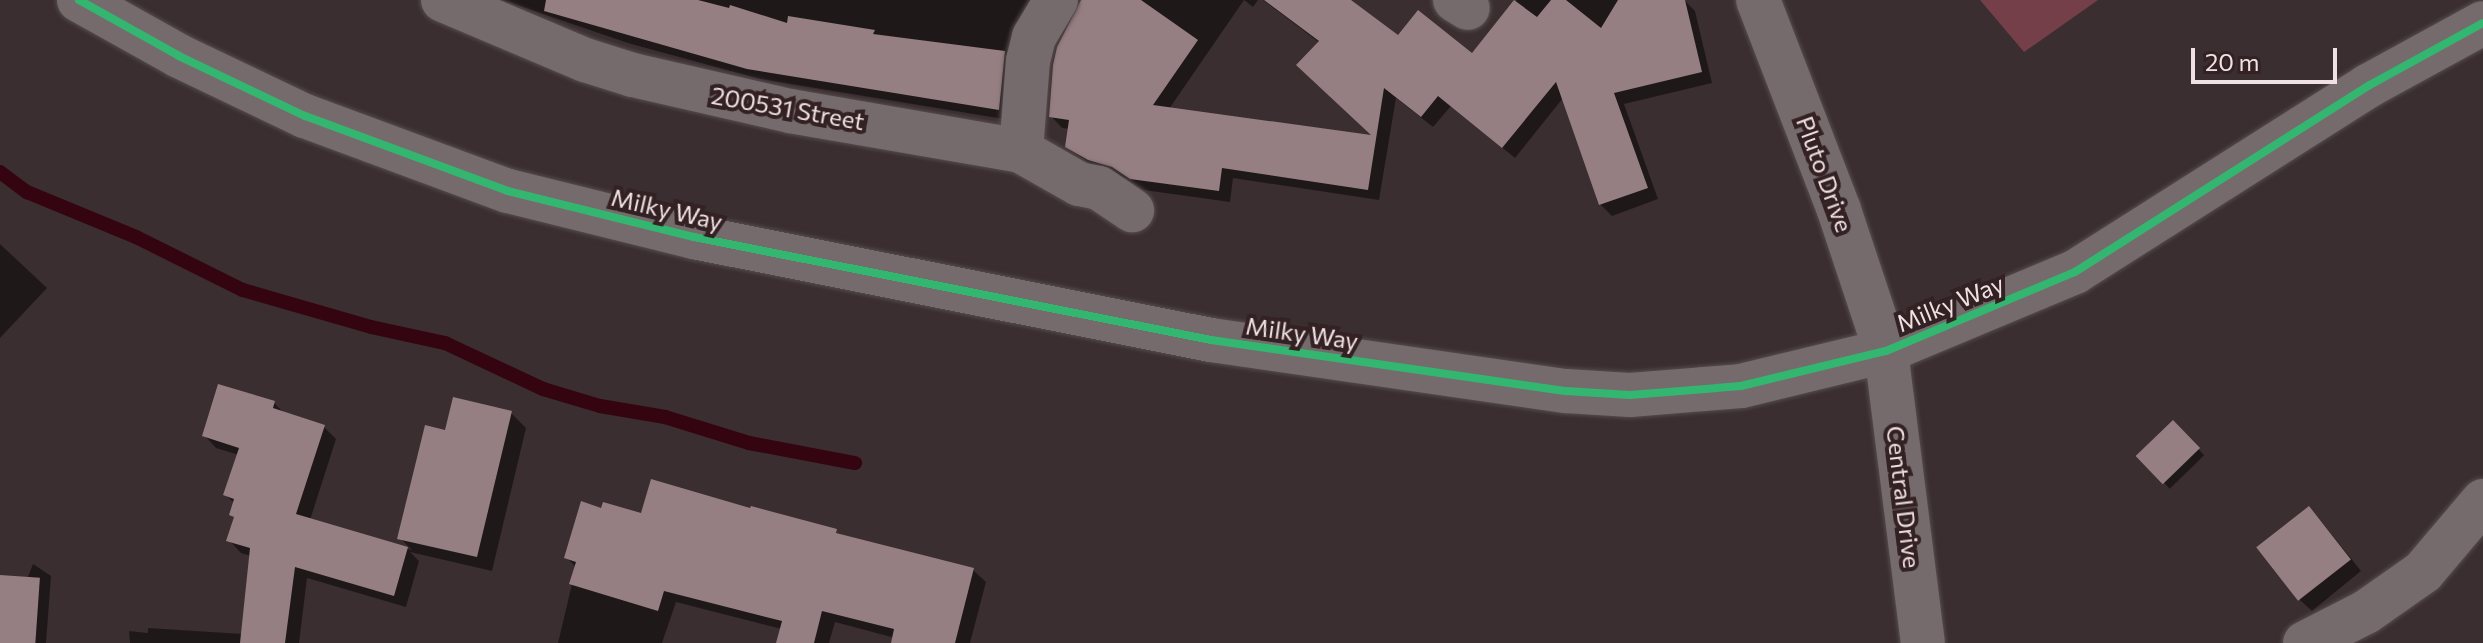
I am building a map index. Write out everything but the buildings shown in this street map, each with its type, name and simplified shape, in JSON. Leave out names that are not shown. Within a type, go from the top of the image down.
[{"type":"street","name":"Milky Way","points":[[79,0],[179,56],[305,116],[508,191],[694,237],[1195,337],[1566,391],[1630,395],[1741,386],[1886,351],[2075,272],[2368,86],[2483,23]]},
{"type":"street","name":"200531 Street","points":[[443,0],[561,51],[633,75],[790,111],[1021,151],[1079,184],[1099,188],[1132,210]]},
{"type":"street","points":[[1021,151],[1028,61],[1034,37],[1053,11],[1056,0]]},
{"type":"street","name":"Pluto Drive","points":[[1758,0],[1839,210],[1886,351]]},
{"type":"street","name":"Central Drive","points":[[1886,351],[1934,643]]},
{"type":"street","points":[[2305,643],[2366,612],[2423,572],[2483,501]]},
{"type":"shaded area","points":[[1980,0],[2098,0],[2024,52]]},
{"type":"waterway","points":[[0,172],[27,192],[136,237],[243,290],[371,327],[445,343],[543,389],[600,406],[665,417],[749,443],[855,463]]},
{"type":"cycle path","points":[[79,0],[179,56],[305,116],[508,191],[694,237],[1211,340],[1566,391],[1630,395],[1741,386],[1886,351],[2075,272],[2368,86],[2483,23]]}]
